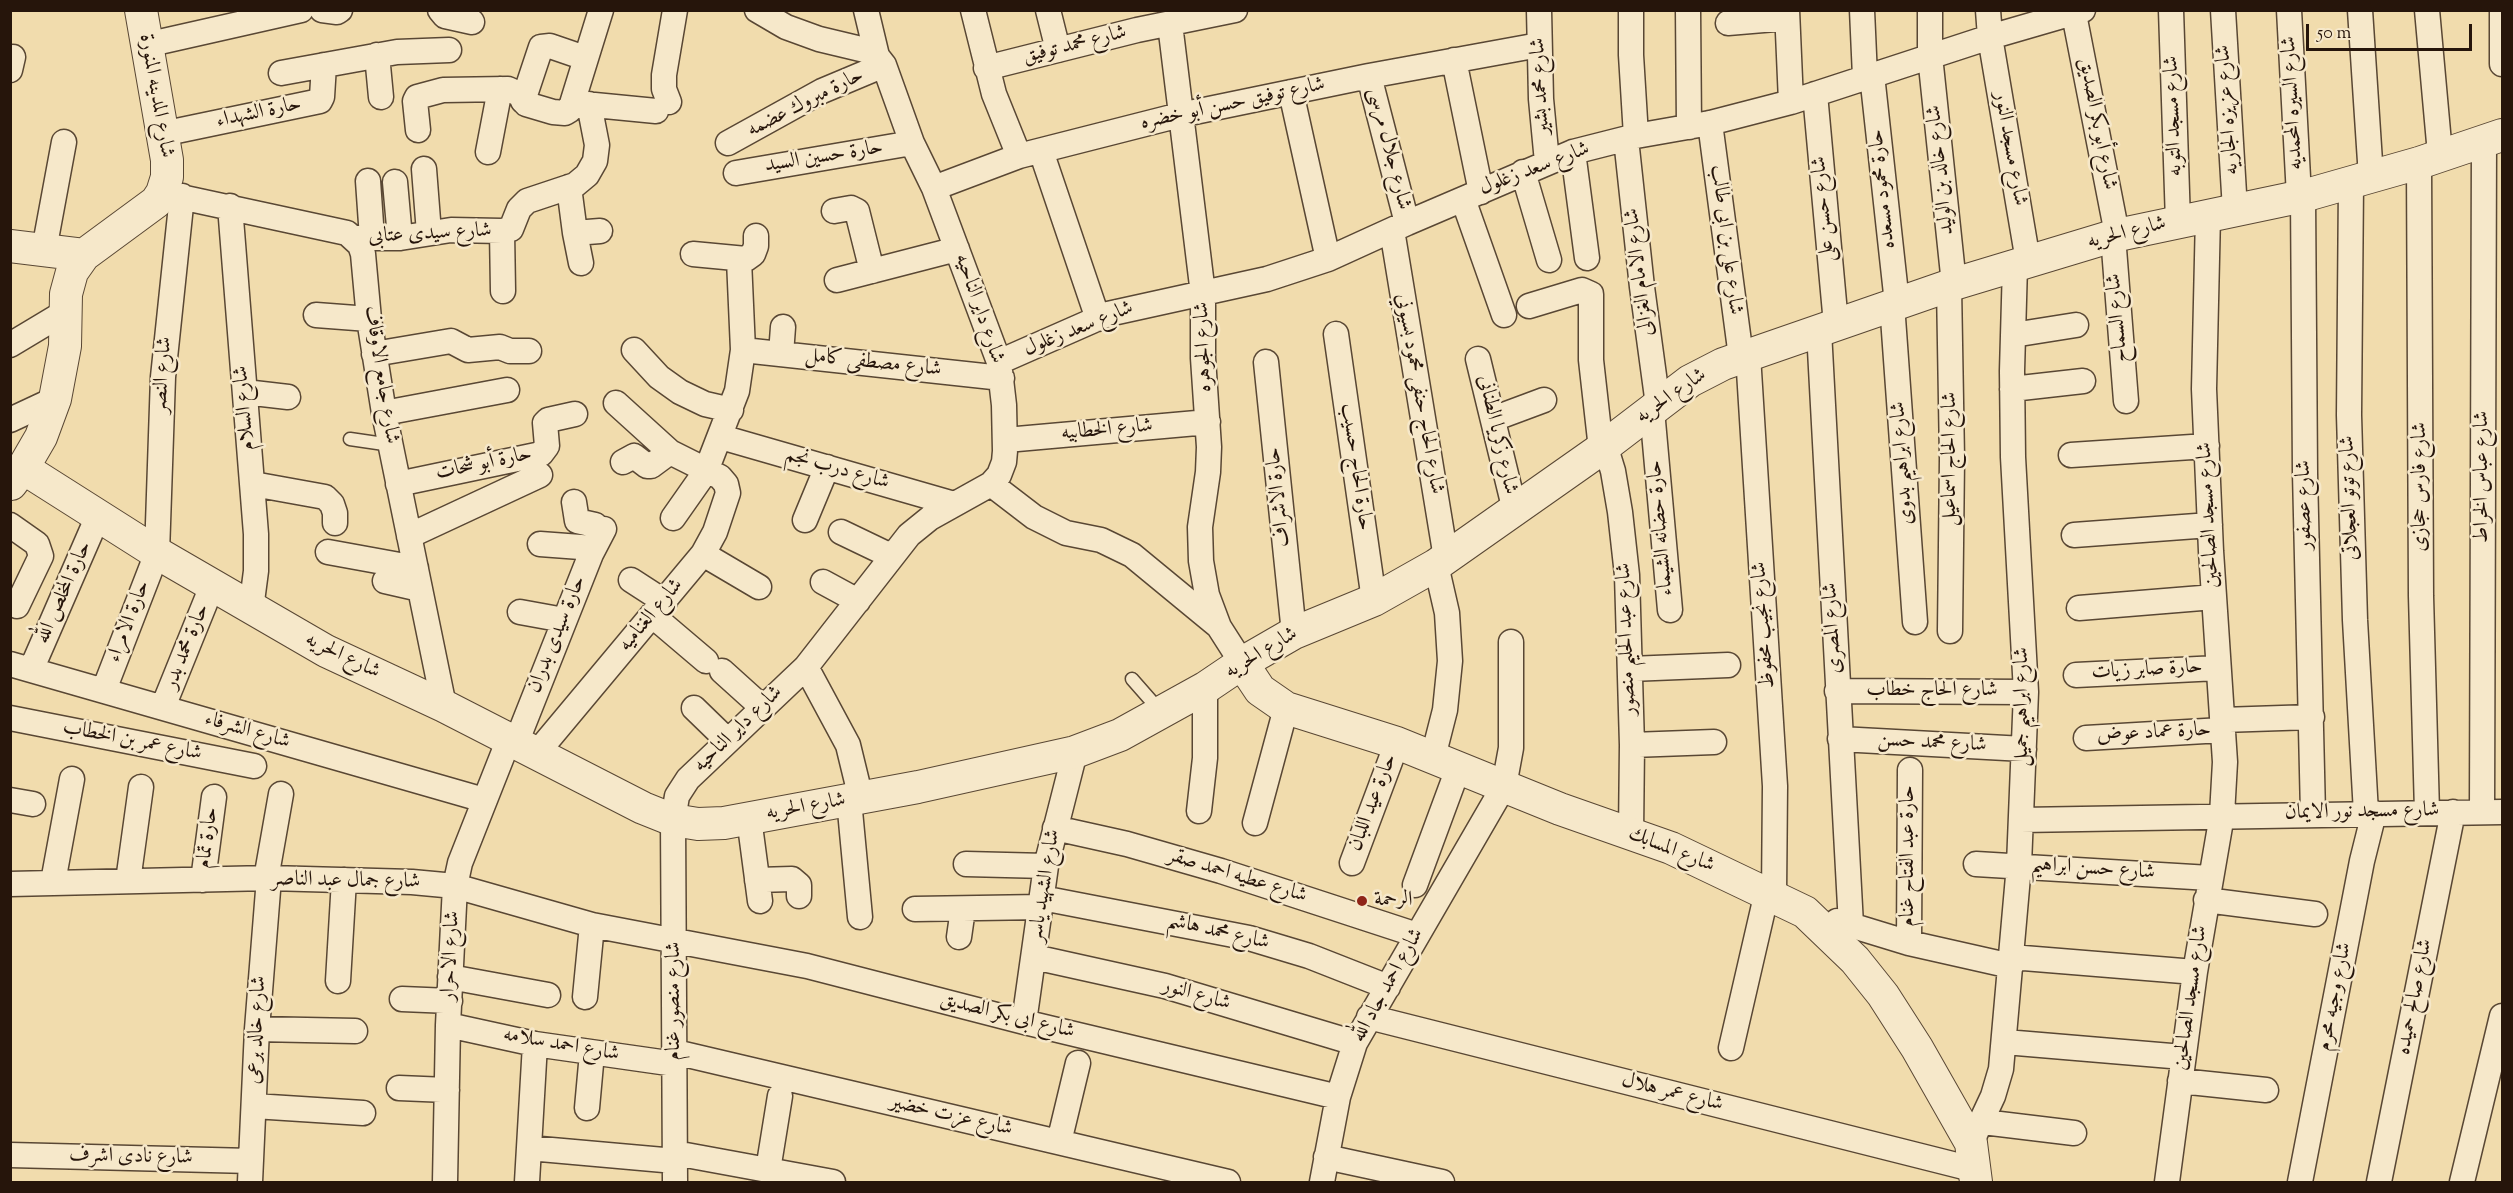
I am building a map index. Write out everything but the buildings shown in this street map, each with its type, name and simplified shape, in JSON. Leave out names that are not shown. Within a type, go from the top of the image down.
[{"type":"street","name":"شارع المدينه المنورة","points":[[141,10],[172,194]]},
{"type":"street","points":[[146,45],[301,10]]},
{"type":"street","points":[[322,10],[337,12],[340,10]]},
{"type":"street","points":[[440,10],[445,16],[471,22]]},
{"type":"street","name":"شارع سيدى عتابى","points":[[363,238],[400,238],[451,230],[502,231],[511,229],[519,209],[527,201],[569,187],[587,175],[595,161],[597,145],[577,105],[585,58],[601,10]]},
{"type":"street","points":[[418,130],[414,101],[421,94],[443,90],[500,89],[514,91],[522,101],[559,114],[577,105],[663,106],[664,75],[675,10]]},
{"type":"street","points":[[757,10],[786,27],[819,39],[865,50],[880,61]]},
{"type":"street","name":"شارع داير الناحيه","points":[[673,820],[677,796],[688,779],[806,667],[909,535],[930,518],[991,484],[999,476],[1004,462],[1006,440],[1000,370],[934,188],[912,143],[880,61],[866,10]]},
{"type":"street","points":[[973,10],[986,69],[1030,153],[1098,319]]},
{"type":"street","points":[[1048,10],[1058,50]]},
{"type":"street","name":"شارع محمد بشير","points":[[1539,10],[1539,45],[1547,162]]},
{"type":"street","name":"شارع الامام الغزالى","points":[[1631,10],[1631,137],[1642,287],[1655,408]]},
{"type":"street","name":"شارع على بن ابى طالب","points":[[1688,10],[1699,125],[1744,356]]},
{"type":"street","name":"حارة محمود مسعده","points":[[1862,10],[1894,304]]},
{"type":"street","name":"شارع خالد بن الوليد","points":[[1930,10],[1930,56],[1951,285]]},
{"type":"street","name":"شارع مسجد النور","points":[[1988,10],[1989,37],[2021,263]]},
{"type":"street","name":"شارع مسجد التوبه","points":[[2171,10],[2207,216]]},
{"type":"street","name":"شارع عزيزه الجاريه","points":[[2207,216],[2223,10]]},
{"type":"street","name":"شارع السيره المحمديه","points":[[2289,10],[2301,196]]},
{"type":"street","name":"شارع توتو العجلاتى","points":[[2360,10],[2361,180],[2349,415],[2355,620],[2370,813]]},
{"type":"street","name":"شارع فارس حجازى","points":[[2427,10],[2430,159],[2421,596],[2427,812]]},
{"type":"street","points":[[2502,10],[2502,64]]},
{"type":"street","name":"شارع محمد توفيق","points":[[986,69],[1058,50],[1135,20],[1170,24],[1224,11]]},
{"type":"street","name":"شارع سعد زغلول","points":[[1000,370],[1098,319],[1146,304],[1267,279],[1328,259],[1399,226],[1573,152],[1631,137],[1699,125],[1791,102],[2070,13]]},
{"type":"street","name":"شارع أبو بكر الصديق","points":[[2070,13],[2115,235]]},
{"type":"street","points":[[1728,23],[1787,14],[1791,102]]},
{"type":"street","name":"شارع الجوهره","points":[[1170,24],[1203,294],[1208,472],[1200,527],[1201,561],[1208,595],[1219,627],[1242,663]]},
{"type":"street","name":"شارع توفيق حسن أبو خضره","points":[[934,188],[1030,153],[1180,115],[1369,76],[1539,45]]},
{"type":"street","points":[[522,101],[541,47],[550,46],[585,58]]},
{"type":"street","name":"حارة الشهداء","points":[[281,73],[377,55],[449,50]]},
{"type":"street","points":[[377,55],[381,97]]},
{"type":"street","points":[[1454,60],[1472,195],[1504,315]]},
{"type":"street","name":"حارة مبروك عضمه","points":[[728,143],[746,122],[822,91],[880,61]]},
{"type":"street","name":"حارة الشهداء","points":[[162,134],[320,101],[324,65]]},
{"type":"street","name":"شارع جلال مرسى","points":[[1369,76],[1399,226]]},
{"type":"street","points":[[488,152],[500,89]]},
{"type":"street","points":[[1291,92],[1328,259]]},
{"type":"street","name":"شارع حسن على","points":[[1815,94],[1827,328]]},
{"type":"street","name":"شارع الحريه","points":[[17,476],[98,516],[212,586],[326,651],[444,706],[643,808],[673,820],[698,824],[724,823],[918,787],[1076,752],[1120,735],[1205,688],[1242,663],[1294,633],[1374,600],[1441,562],[1706,372],[1744,356],[1951,285],[2115,235],[2301,196],[2361,180],[2493,138]]},
{"type":"street","name":"شارع عباس الخراط","points":[[2492,812],[2493,138]]},
{"type":"street","points":[[44,250],[64,142]]},
{"type":"street","name":"حارة حسين السيد","points":[[736,173],[912,143]]},
{"type":"street","points":[[1573,152],[1587,258]]},
{"type":"street","points":[[424,169],[429,233]]},
{"type":"street","points":[[1523,172],[1549,260]]},
{"type":"street","name":"شارع جامع الاوقاف","points":[[368,181],[363,254],[374,354],[398,484],[444,706]]},
{"type":"street","points":[[395,182],[400,238]]},
{"type":"street","points":[[569,187],[581,263]]},
{"type":"street","points":[[17,476],[41,437],[55,399],[65,346],[66,294],[72,272],[84,255],[147,210],[172,194],[363,238]]},
{"type":"street","name":"شارع النصر","points":[[157,553],[172,194]]},
{"type":"street","name":"شارع عصفور","points":[[2301,196],[2313,814]]},
{"type":"street","name":"شارع السلام","points":[[230,206],[253,484],[256,571],[251,609]]},
{"type":"street","points":[[834,211],[851,208],[857,211],[872,271]]},
{"type":"street","name":"شارع مسجد الصالحين","points":[[2167,1182],[2195,972],[2222,815],[2224,762],[2204,389],[2207,216]]},
{"type":"street","name":"شارع الحاج حنفى محمود بسيوني","points":[[1399,226],[1447,613],[1450,661],[1445,710],[1446,762],[1415,885]]},
{"type":"street","points":[[502,231],[503,291]]},
{"type":"street","points":[[575,233],[600,231]]},
{"type":"street","name":"شارع السماح","points":[[2115,235],[2126,401]]},
{"type":"street","points":[[693,254],[746,259],[753,254],[756,236]]},
{"type":"street","points":[[10,246],[84,255]]},
{"type":"street","points":[[837,280],[957,249]]},
{"type":"street","points":[[673,518],[706,471],[737,391],[743,350],[739,260]]},
{"type":"street","name":"شارع ابراهيم جميل","points":[[1977,1154],[2005,1042],[2019,865],[2026,692],[2013,457],[2012,389],[2013,335],[2021,263]]},
{"type":"street","name":"شارع الحاج اسماعيل","points":[[1950,631],[1951,285]]},
{"type":"street","name":"شارع عبد الحليم منصور","points":[[1529,306],[1582,290],[1591,294],[1591,360],[1603,447],[1613,471],[1627,575],[1632,745],[1631,834]]},
{"type":"street","name":"شارع ابراهيم بدوى","points":[[1894,304],[1916,622]]},
{"type":"street","points":[[10,345],[65,312]]},
{"type":"street","points":[[316,315],[369,319]]},
{"type":"street","points":[[2013,335],[2076,325]]},
{"type":"street","points":[[781,354],[783,327]]},
{"type":"street","name":"شارع المصرى","points":[[1827,328],[1837,691],[1851,925]]},
{"type":"street","name":"حارة الحاج حسيب","points":[[1336,334],[1374,600]]},
{"type":"street","points":[[374,354],[451,340],[468,350],[493,347],[510,351],[529,351]]},
{"type":"street","points":[[634,350],[659,377],[681,392],[705,404],[731,410]]},
{"type":"street","name":"شارع مصطفى كامل","points":[[743,350],[1000,370]]},
{"type":"street","name":"شارع نجيب محفوظ","points":[[1744,356],[1775,786],[1770,894]]},
{"type":"street","name":"شارع زكريا الطنانى","points":[[1478,359],[1515,511]]},
{"type":"street","name":"حارة الاشراف","points":[[1266,362],[1294,633]]},
{"type":"street","points":[[2012,389],[2083,381]]},
{"type":"street","points":[[384,413],[507,390]]},
{"type":"street","points":[[245,392],[288,397]]},
{"type":"street","points":[[10,420],[55,399]]},
{"type":"street","points":[[1493,419],[1544,400]]},
{"type":"street","name":"شارع الغناميه","points":[[520,746],[658,609],[703,554],[715,532],[728,493],[726,484],[720,477],[670,452],[616,403]]},
{"type":"street","name":"حارة حضانه الشيماء","points":[[1655,408],[1670,610]]},
{"type":"street","name":"حارة أبو شحات","points":[[398,484],[541,454],[548,446],[545,423],[548,420],[575,414]]},
{"type":"street","name":"شارع الخطابيه","points":[[1006,440],[1208,422]]},
{"type":"street","name":"شارع درب نجم","points":[[721,437],[954,504]]},
{"type":"street","points":[[2071,456],[2206,446]]},
{"type":"street","points":[[623,462],[634,456],[647,466],[651,466],[670,452]]},
{"type":"street","points":[[805,520],[827,467]]},
{"type":"street","points":[[409,536],[540,475]]},
{"type":"street","points":[[253,484],[325,496],[332,504],[335,523]]},
{"type":"street","points":[[991,484],[1034,517],[1066,533],[1101,540],[1132,555],[1219,627]]},
{"type":"street","points":[[540,544],[599,538],[595,525],[577,521],[574,502]]},
{"type":"street","name":"حارة المخلص الله","points":[[21,667],[98,516]]},
{"type":"street","points":[[10,525],[37,544],[41,556],[17,606]]},
{"type":"street","points":[[2074,535],[2210,525]]},
{"type":"street","points":[[841,532],[891,556]]},
{"type":"street","name":"حارة سيدى بدران","points":[[520,746],[564,620],[599,538]]},
{"type":"street","points":[[328,552],[418,579]]},
{"type":"street","name":"حارة الامراء","points":[[104,690],[157,553]]},
{"type":"street","points":[[703,554],[759,587]]},
{"type":"street","points":[[385,581],[418,579]]},
{"type":"street","points":[[631,580],[714,666],[763,708]]},
{"type":"street","points":[[824,582],[858,601]]},
{"type":"street","name":"حارة محمد بدر","points":[[163,708],[212,586]]},
{"type":"street","points":[[2079,608],[2214,597]]},
{"type":"street","points":[[520,612],[564,620]]},
{"type":"street","name":"شارع احمد جاد الله","points":[[1322,1182],[1338,1097],[1355,1043],[1504,786],[1511,748],[1511,642]]},
{"type":"street","name":"شارع المسابك","points":[[1242,663],[1260,690],[1286,708],[1397,743],[1504,786],[1671,848],[1805,912],[1855,960],[1883,995],[1947,1098],[1977,1154]]},
{"type":"street","points":[[1630,669],[1728,665]]},
{"type":"street","name":"شارع الشرفاء","points":[[21,667],[484,800]]},
{"type":"street","points":[[806,667],[848,745],[857,782],[854,799],[860,917]]},
{"type":"street","name":"حارة صابر زيات","points":[[2076,675],[2218,668]]},
{"type":"street","points":[[1199,811],[1205,758],[1205,688]]},
{"type":"street","name":"شارع الحاج خطاب","points":[[1837,691],[2026,692]]},
{"type":"street","points":[[694,708],[728,741]]},
{"type":"street","points":[[1255,823],[1286,708]]},
{"type":"street","name":"حارة عماد عوض","points":[[2086,738],[2312,717]]},
{"type":"street","name":"شارع عمر بن الخطاب","points":[[10,718],[254,766]]},
{"type":"street","name":"شارع محمد حسن","points":[[1840,739],[2024,749]]},
{"type":"street","points":[[1632,745],[1714,742]]},
{"type":"street","name":"حارة عيد اللبان","points":[[1352,863],[1397,743]]},
{"type":"street","name":"شارع الاحرار","points":[[445,1182],[448,1025],[455,886],[460,863],[484,800],[520,746]]},
{"type":"street","name":"شارع الشهيد ياسر","points":[[1024,1022],[1046,866],[1076,752]]},
{"type":"street","name":"حارة عبد الفتاح غنام","points":[[1909,943],[1910,770]]},
{"type":"street","points":[[53,882],[72,779]]},
{"type":"street","points":[[128,881],[141,787]]},
{"type":"street","name":"شارع خالد برعى","points":[[250,1172],[267,879],[281,794]]},
{"type":"street","name":"حارة تمام","points":[[203,880],[214,797]]},
{"type":"street","name":"شارع صالح حميده","points":[[2379,1182],[2453,812]]},
{"type":"street","name":"شارع مسجد نور الايمان","points":[[2222,815],[2492,812]]},
{"type":"street","name":"شارع وجيه محرم","points":[[2301,1182],[2370,813]]},
{"type":"street","points":[[2021,820],[2222,815]]},
{"type":"street","points":[[749,818],[759,891],[792,879],[799,885],[799,896]]},
{"type":"street","name":"شارع منصور غنام","points":[[673,820],[675,1166]]},
{"type":"street","name":"شارع عطيه احمد صقر","points":[[1055,828],[1127,844],[1221,870],[1418,935]]},
{"type":"street","points":[[966,864],[1046,866]]},
{"type":"street","name":"شارع حسن ابراهيم","points":[[1976,864],[2019,865],[2208,889],[2315,914]]},
{"type":"street","name":"شارع جمال عبد الناصر","points":[[10,884],[267,879],[344,880],[455,886],[592,925],[675,941]]},
{"type":"street","points":[[338,981],[344,880]]},
{"type":"street","points":[[1731,1048],[1770,894]]},
{"type":"street","name":"شارع محمد هاشم","points":[[915,909],[963,909],[1042,903],[1249,938],[1309,957],[1388,987]]},
{"type":"street","points":[[959,937],[963,909]]},
{"type":"street","name":"حارة عبد الفتاح غنام","points":[[1805,912],[1909,943],[2011,961],[2195,972]]},
{"type":"street","points":[[585,997],[592,925]]},
{"type":"street","name":"شارع ابى بكر الصديق","points":[[675,941],[807,966],[1024,1022],[1338,1097]]},
{"type":"street","name":"شارع النور","points":[[1034,957],[1165,986],[1355,1043]]},
{"type":"street","points":[[450,976],[548,994]]},
{"type":"street","points":[[402,999],[450,1001]]},
{"type":"street","points":[[2462,1182],[2502,1016]]},
{"type":"street","name":"شارع عمر هلال","points":[[1369,1017],[1977,1154],[2074,1133]]},
{"type":"street","name":"شارع احمد سلامه","points":[[448,1025],[536,1044],[592,1053],[675,1058]]},
{"type":"street","points":[[258,1029],[355,1031]]},
{"type":"street","points":[[2005,1042],[2182,1069],[2266,1090]]},
{"type":"street","points":[[527,1182],[536,1044]]},
{"type":"street","points":[[587,1108],[592,1053]]},
{"type":"street","name":"شارع عزت خضير","points":[[675,1058],[1059,1142],[1228,1182]]},
{"type":"street","points":[[1059,1142],[1078,1063]]},
{"type":"street","points":[[399,1088],[447,1090]]},
{"type":"street","points":[[768,1170],[780,1096]]},
{"type":"street","points":[[254,1106],[363,1113]]},
{"type":"street","points":[[529,1148],[675,1166],[768,1170],[832,1182]]},
{"type":"street","name":"شارع نادى اشرف","points":[[10,1155],[250,1172]]},
{"type":"street","points":[[1326,1157],[1442,1182]]},
{"type":"lane","points":[[350,439],[391,446]]},
{"type":"lane","points":[[1132,679],[1162,713]]},
{"type":"place","name":"الرحمة","points":[[1362,901]]}]
